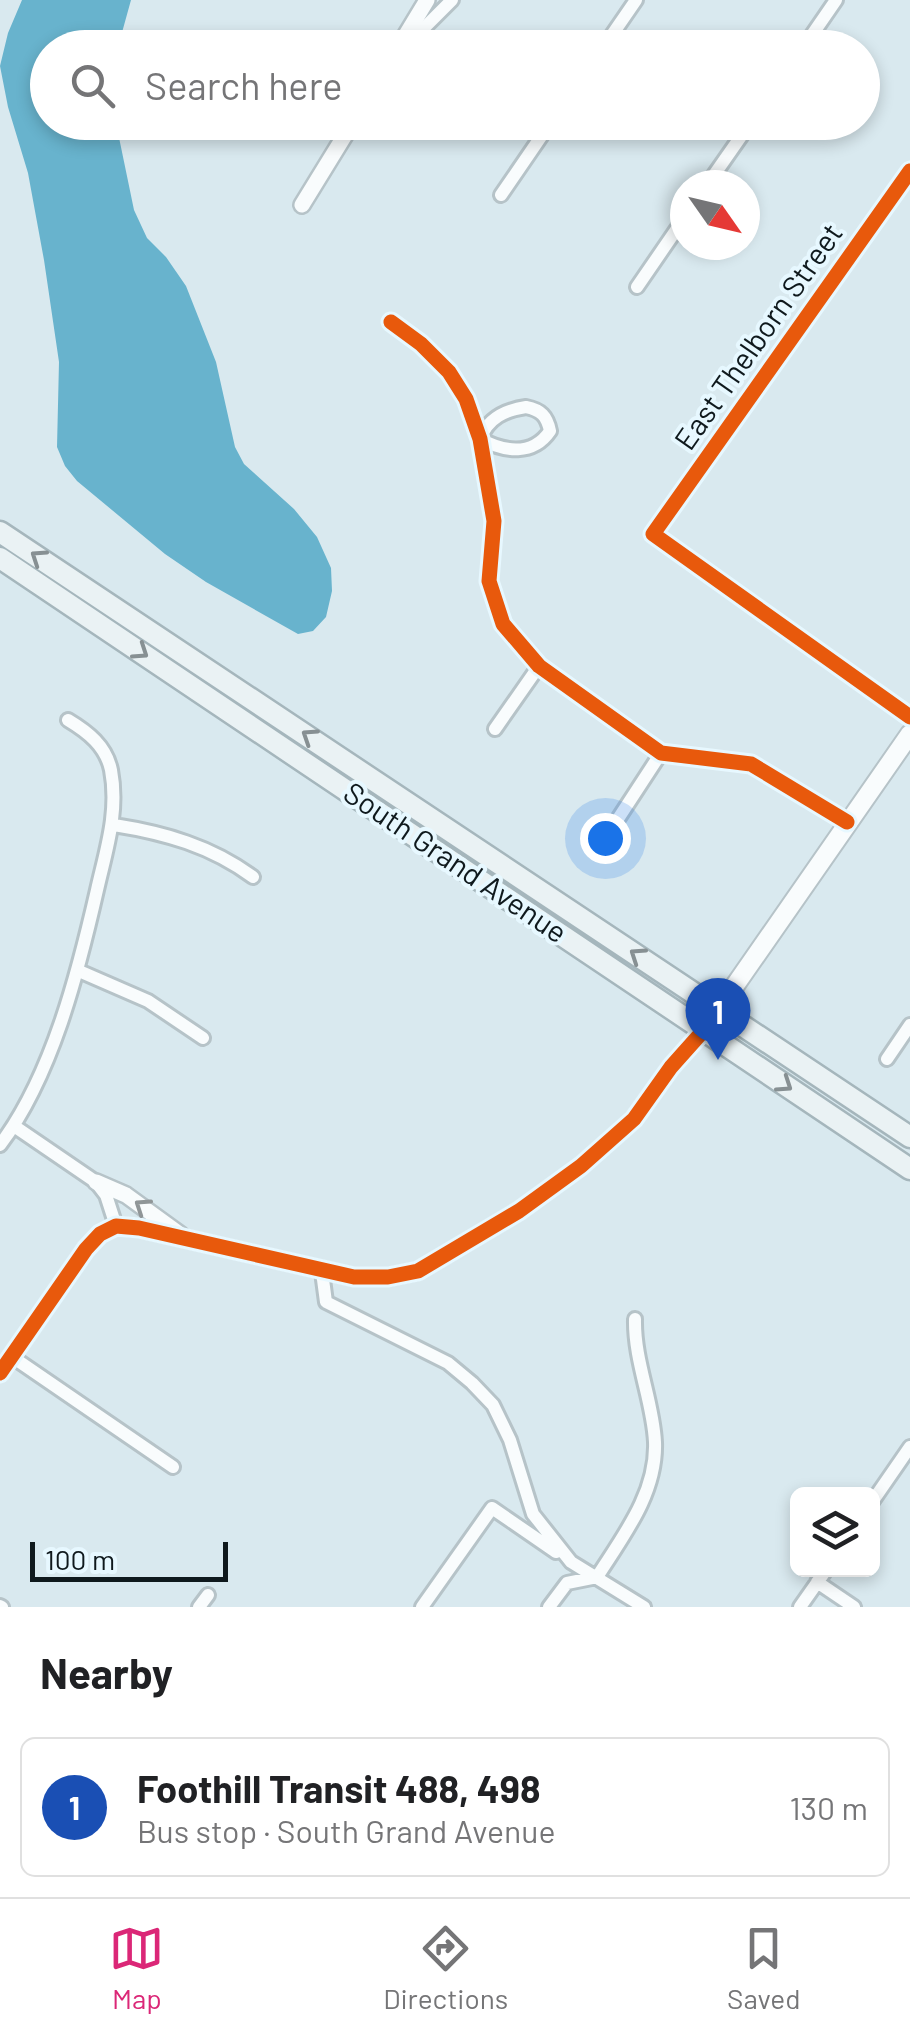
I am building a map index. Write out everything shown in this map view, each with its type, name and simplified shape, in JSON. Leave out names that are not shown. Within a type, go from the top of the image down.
[{"type":"main road","name":"South Grand Avenue","points":[[1,532],[910,1137]]},
{"type":"main road","name":"South Grand Avenue","points":[[1,558],[910,1169]]},
{"type":"main road","points":[[704,1030],[910,734]]},
{"type":"street","points":[[411,30],[427,0]]},
{"type":"street","points":[[615,30],[636,0]]},
{"type":"street","points":[[815,30],[836,0]]},
{"type":"street","points":[[421,30],[450,3]]},
{"type":"street","points":[[302,205],[342,140]]},
{"type":"street","points":[[501,196],[539,140]]},
{"type":"street","points":[[717,170],[738,140]]},
{"type":"street","name":"East Thelborn Street","points":[[910,171],[653,534],[910,717]]},
{"type":"street","points":[[636,287],[670,238]]},
{"type":"street","points":[[391,322],[449,372],[466,399],[480,439],[494,521],[489,581],[503,624],[539,666],[661,752],[750,764],[847,822]]},
{"type":"street","points":[[512,409],[538,410],[548,420],[550,431],[543,441],[526,449],[508,450],[480,439],[494,418],[512,409]]},
{"type":"street","points":[[495,729],[539,666]]},
{"type":"street","points":[[0,1144],[26,1105],[79,971],[114,825],[110,768],[104,750],[68,720]]},
{"type":"street","points":[[616,822],[661,752]]},
{"type":"street","points":[[114,825],[146,830],[214,851],[252,877]]},
{"type":"street","points":[[79,971],[148,1001],[203,1038]]},
{"type":"street","points":[[887,1059],[910,1026]]},
{"type":"street","points":[[0,1373],[86,1249],[100,1234],[116,1226],[185,1237],[354,1277],[388,1277],[418,1271],[456,1251],[581,1166],[634,1118],[704,1030]]},
{"type":"street","points":[[14,1126],[96,1182],[126,1195],[185,1237]]},
{"type":"street","points":[[96,1182],[106,1195],[116,1226]]},
{"type":"street","points":[[322,1272],[326,1302],[448,1363],[493,1405],[510,1440],[533,1514],[570,1562]]},
{"type":"street","points":[[549,1607],[567,1584],[598,1576],[638,1513],[652,1478],[655,1442],[635,1342],[635,1319]]},
{"type":"street","points":[[11,1356],[173,1466]]},
{"type":"street","points":[[880,1490],[910,1447]]},
{"type":"street","points":[[422,1607],[492,1508],[644,1607]]},
{"type":"street","points":[[800,1607],[821,1577]]},
{"type":"street","points":[[817,1582],[854,1607]]},
{"type":"water","points":[[22,0],[131,0],[123,30],[30,30],[30,140],[120,140],[134,210],[147,238],[186,286],[216,362],[235,447],[244,464],[294,509],[317,537],[331,568],[332,591],[326,617],[313,631],[298,634],[206,582],[165,554],[77,481],[65,466],[57,447],[59,362],[44,260],[28,173],[0,66]]},
{"type":"cycle path","points":[[910,171],[653,534],[910,717]]},
{"type":"cycle path","points":[[391,322],[449,372],[466,399],[480,439],[494,521],[489,581],[503,624],[539,666],[661,753],[751,764],[847,822]]},
{"type":"cycle path","points":[[0,1373],[86,1249],[100,1234],[116,1226],[354,1277],[388,1277],[418,1271],[519,1211],[581,1166],[634,1119],[671,1067],[704,1030]]},
{"type":"place","name":"Foothill Transit 488, 498","points":[[718,1060]]}]
